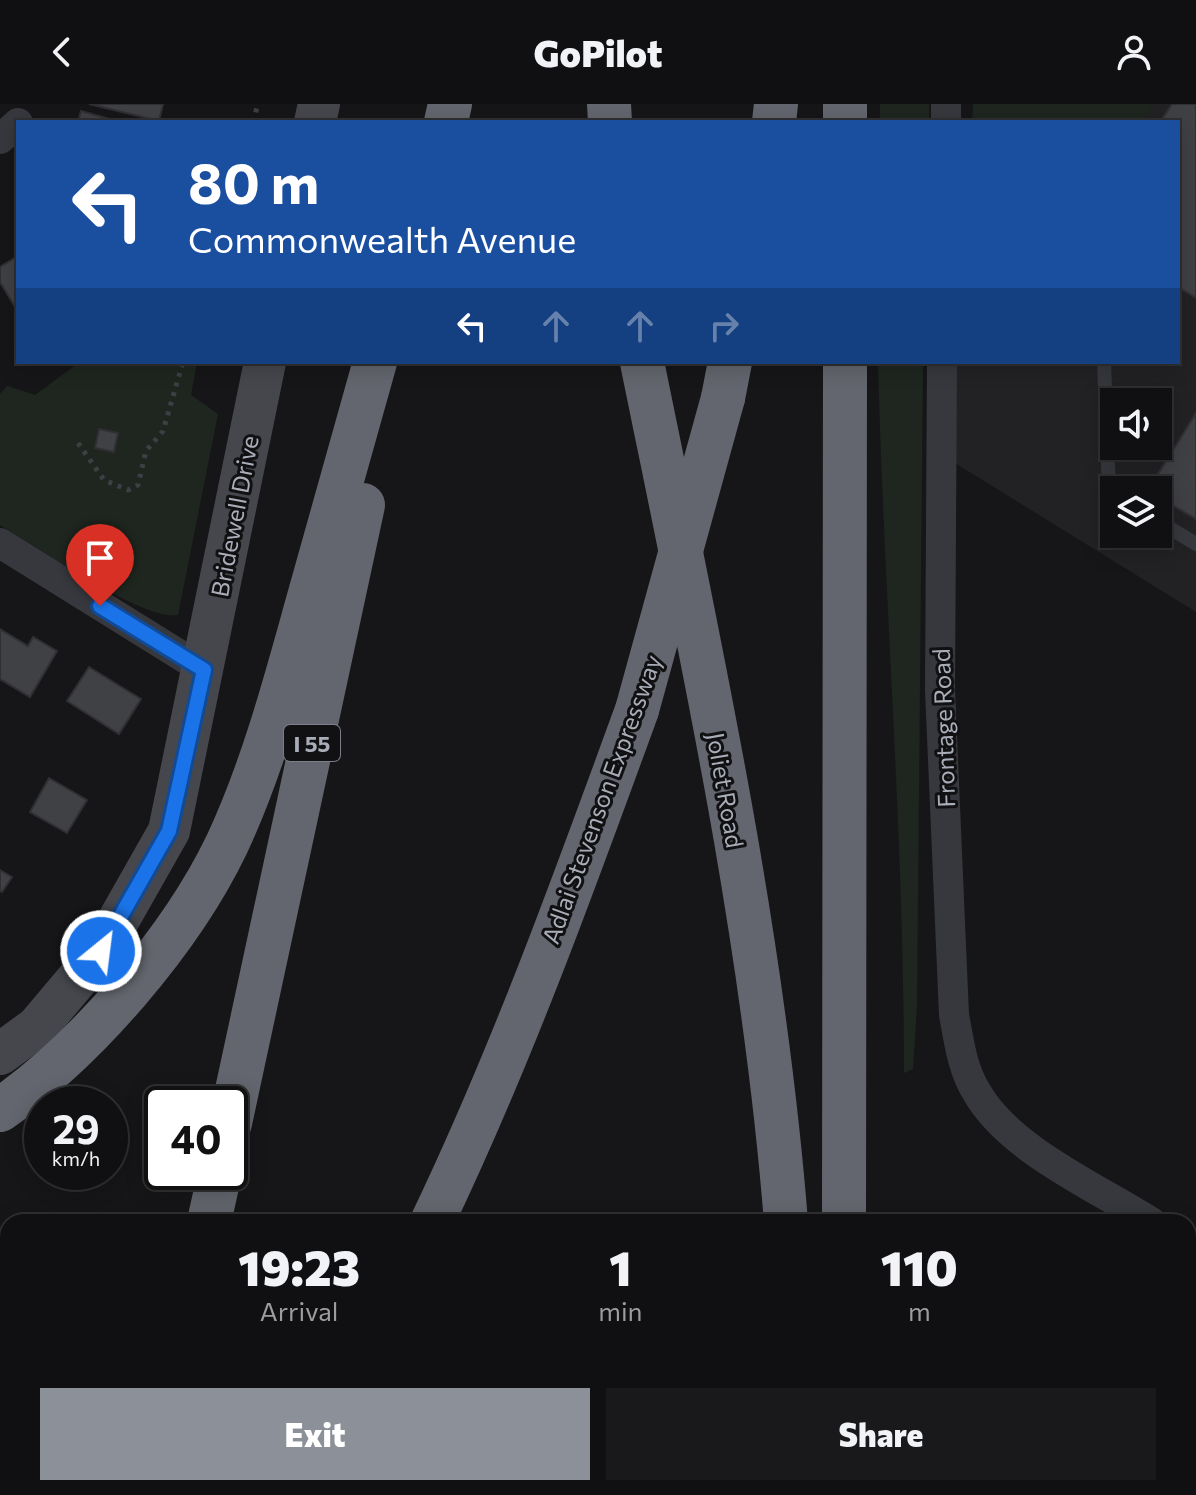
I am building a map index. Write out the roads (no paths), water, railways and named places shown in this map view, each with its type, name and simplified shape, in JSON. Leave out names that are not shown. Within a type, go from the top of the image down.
[{"type":"highway","points":[[0,1110],[73,1050],[132,987],[183,916],[226,846],[281,697],[374,364]]},
{"type":"highway","name":"I 55","points":[[238,1086],[394,364]]},
{"type":"highway","name":"Joliet Road","points":[[642,364],[705,674],[758,961],[785,1214]]},
{"type":"highway","points":[[844,1214],[845,364]]},
{"type":"highway","name":"Adlai Stevenson Expressway","points":[[436,1214],[460,1163],[570,894],[637,710],[726,380]]},
{"type":"highway","points":[[845,1148],[861,1214]]},
{"type":"highway","points":[[211,1214],[216,1190]]},
{"type":"street","points":[[0,139],[16,125]]},
{"type":"street","name":"Bridewell Drive","points":[[0,1054],[37,1027],[101,951],[169,831],[265,364]]},
{"type":"street","name":"Frontage Road","points":[[942,364],[940,690],[953,999],[962,1060],[975,1090],[991,1114],[1015,1138],[1138,1214]]},
{"type":"street","points":[[0,543],[204,670]]},
{"type":"lane","points":[[1104,364],[1108,476]]},
{"type":"lane","points":[[1172,529],[1196,544]]}]
